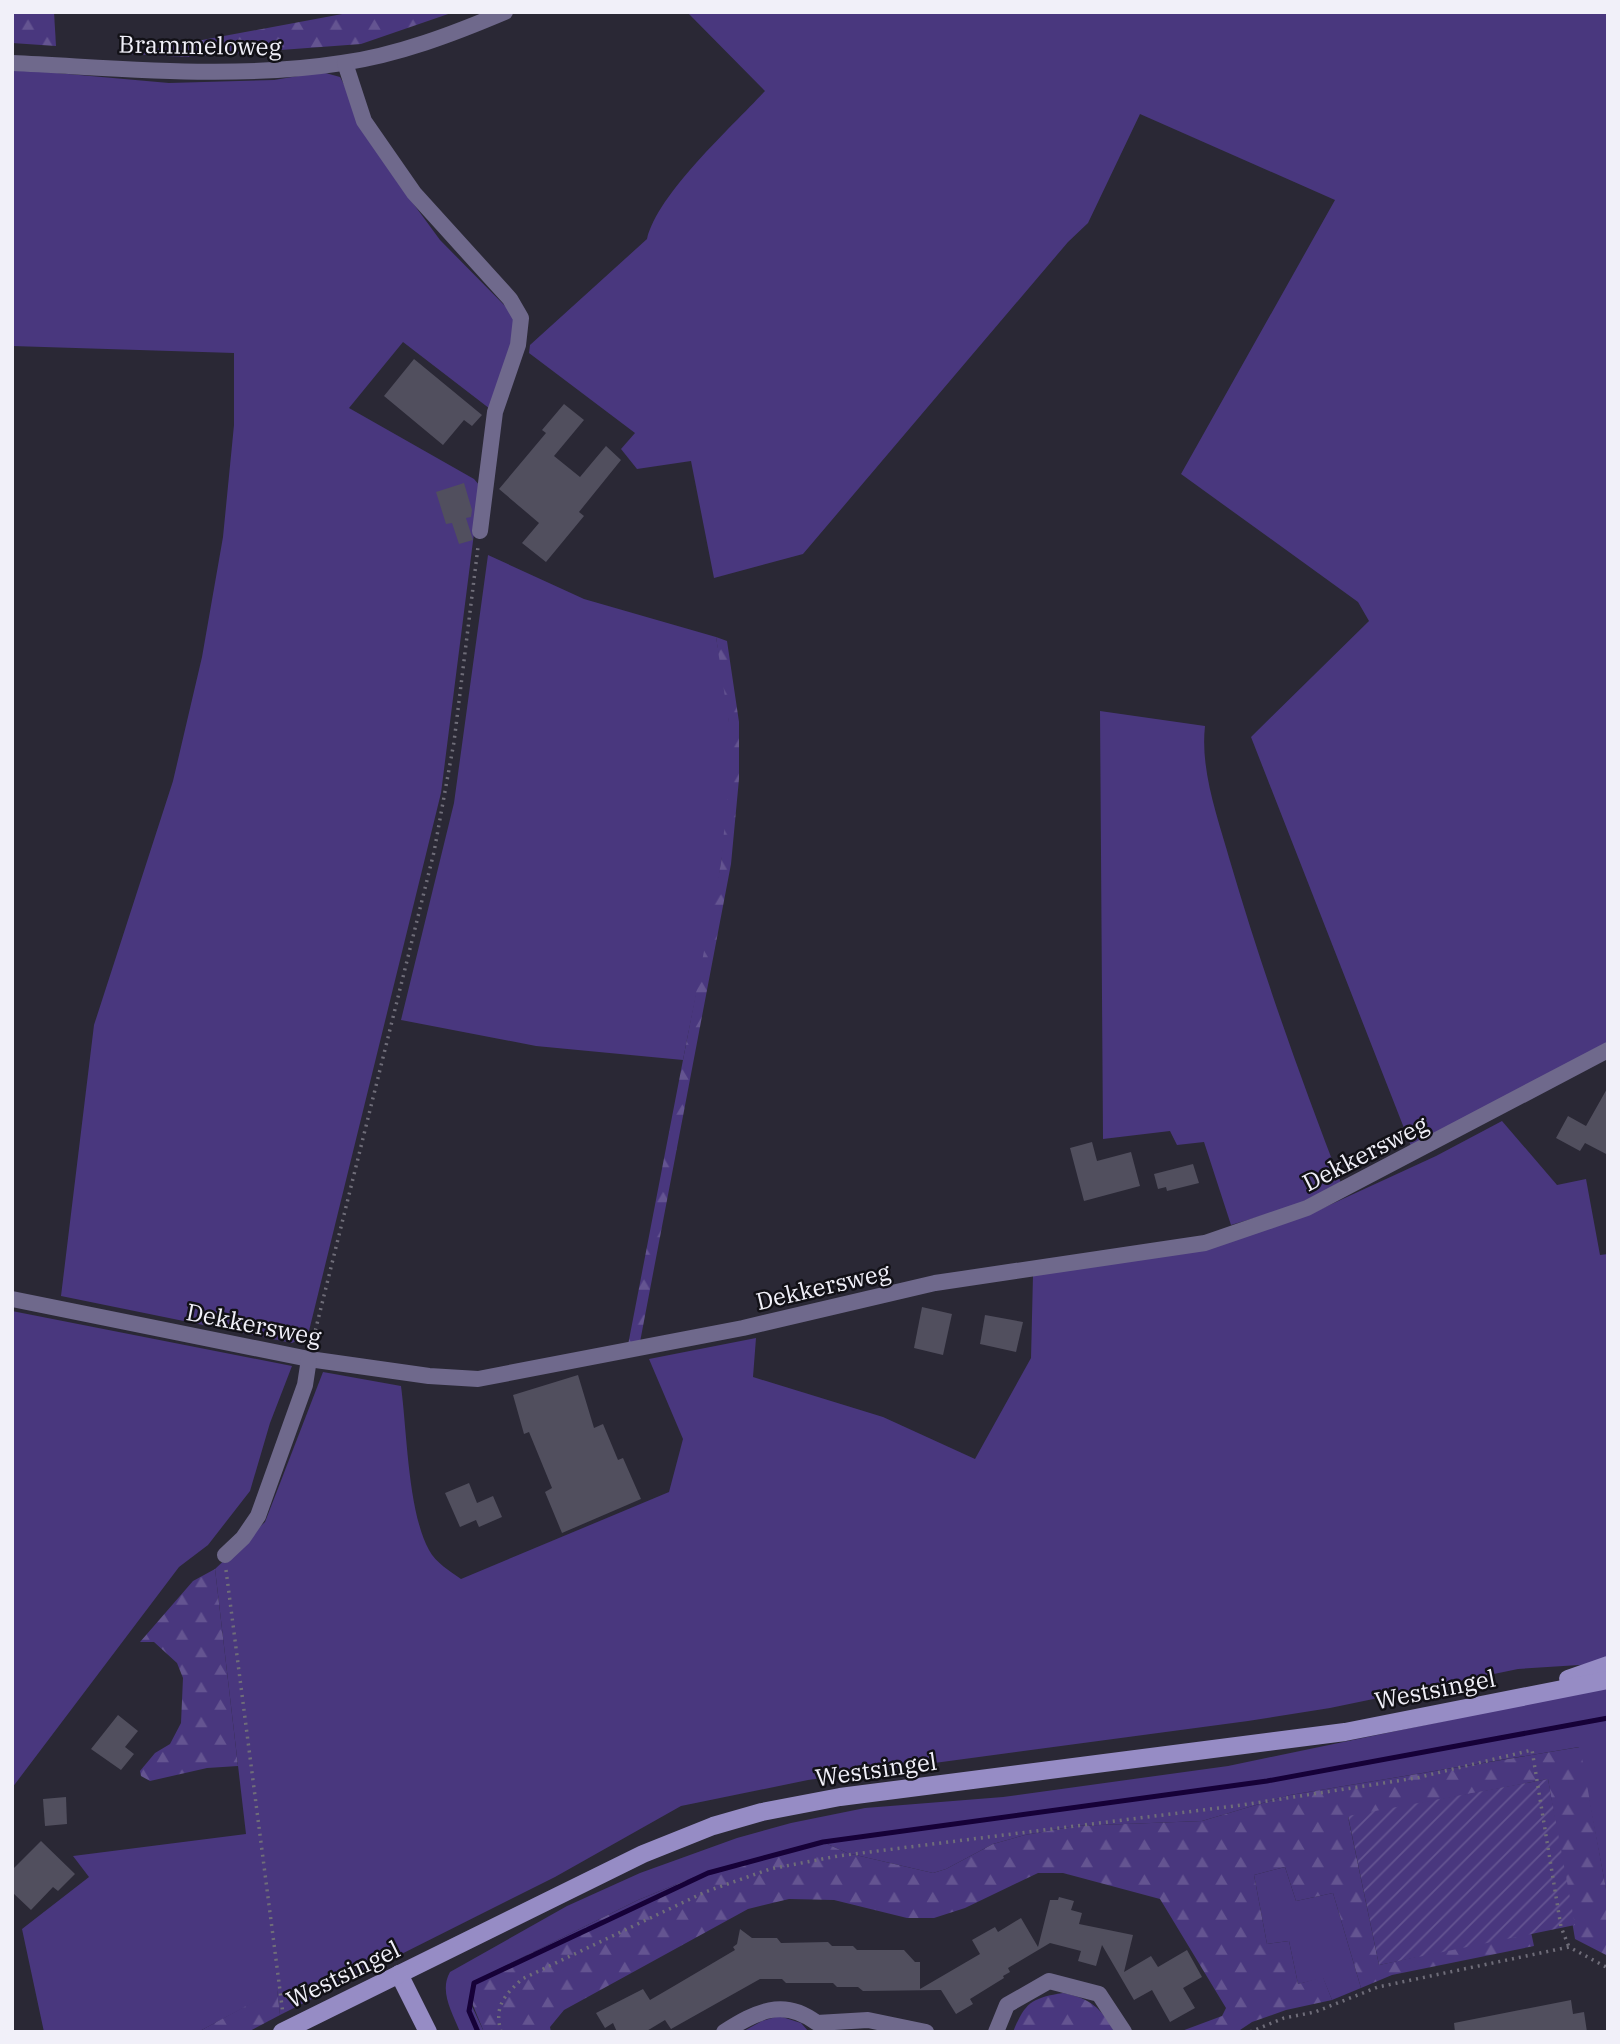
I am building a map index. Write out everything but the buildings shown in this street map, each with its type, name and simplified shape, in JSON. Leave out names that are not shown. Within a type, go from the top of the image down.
[{"type":"main road","name":"Westsingel","points":[[1519,1697],[1608,1665]]},
{"type":"main road","name":"Westsingel","points":[[284,2031],[643,1854],[713,1826],[762,1812],[840,1797],[1345,1732],[1608,1680]]},
{"type":"main road","points":[[399,1973],[428,2032]]},
{"type":"street","name":"Brammeloweg","points":[[12,63],[228,73],[345,63],[458,32],[505,12]]},
{"type":"street","points":[[345,63],[364,121],[414,193],[510,299],[521,318],[518,345],[495,412],[480,531]]},
{"type":"street","name":"Dekkersweg","points":[[12,1298],[309,1359],[429,1376],[478,1379],[743,1328],[935,1283],[1205,1244],[1307,1209],[1608,1051]]},
{"type":"street","points":[[225,1555],[243,1538],[258,1516],[305,1385],[309,1359]]},
{"type":"street","points":[[996,2032],[1007,2005],[1049,1981],[1099,1994],[1124,2032]]},
{"type":"street","points":[[724,2032],[751,2015],[776,2008],[803,2012],[817,2027],[868,2020],[926,2032]]},
{"type":"path","points":[[309,1359],[434,852],[454,742],[480,531]]},
{"type":"path","points":[[225,1555],[284,2031]]},
{"type":"path","points":[[501,2032],[497,2011],[503,1997],[522,1979],[705,1892],[770,1869],[838,1856],[1242,1805],[1416,1778],[1532,1750],[1561,1927],[1569,1947],[1608,1968]]},
{"type":"path","points":[[1250,2032],[1284,2018],[1315,2012],[1378,1987],[1569,1947]]},
{"type":"green space","points":[[12,12],[54,12],[56,46],[12,43]]},
{"type":"green space","points":[[353,12],[454,12],[361,44],[188,57],[127,54]]},
{"type":"green space","points":[[687,12],[1608,12],[1608,1048],[1411,1146],[1251,737],[1369,621],[1358,602],[1181,474],[1335,200],[1140,114],[1088,223],[1068,242],[803,554],[714,578],[691,461],[637,469],[621,449],[635,433],[529,353],[530,345],[647,239],[654,221],[680,181],[765,91]]},
{"type":"green space","points":[[12,69],[169,83],[274,80],[322,72],[340,77],[396,180],[440,240],[512,313],[515,330],[494,412],[403,342],[349,408],[474,479],[480,486],[441,793],[308,1335],[292,1343],[61,1296],[94,1025],[173,781],[202,657],[223,537],[234,425],[234,353],[12,346]]},
{"type":"green space","points":[[488,555],[584,599],[716,637],[729,722],[728,807],[709,935],[683,1060],[536,1046],[401,1020],[454,803]]},
{"type":"green space","points":[[716,637],[727,641],[739,722],[739,779],[731,864],[640,1342],[628,1345],[721,863],[729,779],[729,724]]},
{"type":"green space","points":[[1100,711],[1205,726],[1205,760],[1215,811],[1282,1023],[1341,1183],[1294,1206],[1231,1225],[1204,1142],[1177,1145],[1170,1131],[1103,1139]]},
{"type":"green space","points":[[1502,1121],[1557,1185],[1586,1179],[1600,1255],[1608,1254],[1608,1659],[1595,1664],[1518,1669],[1330,1708],[1248,1721],[808,1780],[681,1806],[555,1877],[280,2015],[277,1990],[198,2032],[44,2032],[22,1929],[89,1877],[73,1856],[246,1834],[215,1569],[265,1522],[323,1372],[401,1386],[412,1493],[422,1534],[435,1559],[461,1579],[669,1492],[683,1439],[649,1359],[756,1338],[753,1377],[883,1417],[975,1459],[1031,1358],[1033,1275],[1310,1214],[1436,1156]]},
{"type":"green space","points":[[12,1311],[292,1366],[270,1423],[250,1491],[208,1545],[179,1567],[12,1788]]},
{"type":"green space","points":[[215,1569],[238,1766],[207,1768],[150,1781],[141,1776],[140,1771],[155,1753],[170,1744],[181,1723],[183,1678],[177,1663],[154,1642],[140,1642],[193,1581]]},
{"type":"green space","points":[[1608,1687],[1608,1900],[1579,1747],[1290,1795],[1202,1821],[1075,1826],[1025,1835],[993,1844],[933,1873],[847,1853],[823,1842],[802,1846],[692,1878],[638,1900],[483,1977],[470,2002],[484,2032],[460,2032],[448,2002],[446,1987],[450,1972],[567,1906],[640,1873],[737,1838],[791,1823],[865,1808],[1003,1797],[1228,1766]]},
{"type":"green space","points":[[1580,1747],[1608,1900],[1608,1956],[1575,1939],[1548,1779],[1348,1817],[1379,1965],[1531,1932],[1534,1946],[1392,1975],[1361,1988],[1333,1893],[1296,1901],[1285,1867],[1254,1875],[1267,1944],[1289,1941],[1298,1984],[1323,1977],[1332,2000],[1286,2010],[1252,2022],[1237,2032],[1179,2032],[1222,2016],[1226,2008],[1160,1899],[1063,1873],[1038,1873],[965,1908],[934,1918],[907,1918],[834,1900],[789,1899],[748,1909],[564,2010],[550,2027],[551,2032],[484,2032],[467,1991],[483,1977],[638,1900],[692,1878],[802,1846],[823,1842],[847,1853],[933,1873],[993,1844],[1025,1835],[1075,1826],[1202,1821],[1290,1795]]},
{"type":"green space","points":[[1548,1779],[1575,1925],[1379,1965],[1348,1816]]},
{"type":"green space","points":[[1285,1867],[1296,1901],[1333,1893],[1361,1988],[1332,2000],[1323,1978],[1298,1984],[1289,1941],[1267,1944],[1254,1875]]},
{"type":"green space","points":[[277,1989],[280,2015],[248,2032],[198,2032]]},
{"type":"green space","points":[[1063,1993],[1094,2005],[1115,2032],[1013,2032],[1031,2003]]},
{"type":"green space","points":[[779,2016],[801,2023],[809,2032],[742,2032],[762,2021]]},
{"type":"waterway","points":[[478,2032],[469,2011],[474,1983],[708,1873],[823,1842],[1267,1781],[1608,1718]]}]
